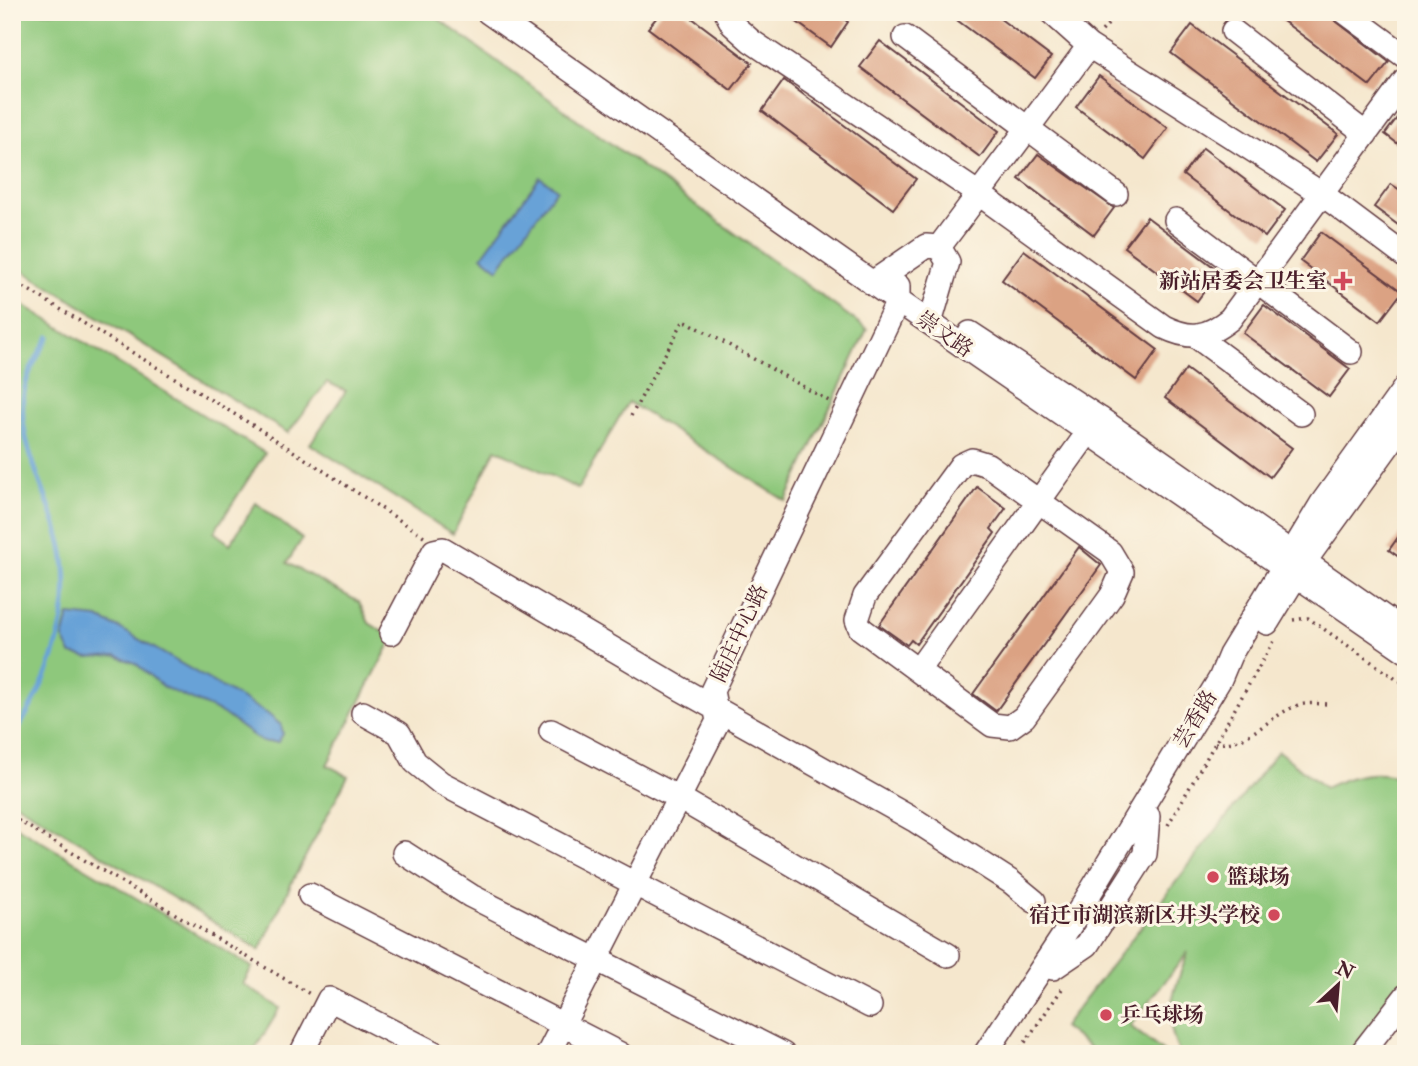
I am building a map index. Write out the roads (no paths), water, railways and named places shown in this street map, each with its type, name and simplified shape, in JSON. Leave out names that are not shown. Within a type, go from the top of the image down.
[{"type":"street","name":"崇文路","points":[[488,12],[1093,425],[1294,565],[1406,651]]},
{"type":"street","name":"崇文路","points":[[514,12],[888,286]]},
{"type":"street","points":[[726,12],[733,25],[751,41],[979,194],[1164,327],[1181,335],[1197,337],[1214,332],[1230,319],[1405,82]]},
{"type":"street","points":[[1051,12],[1089,46],[1322,194],[1406,257]]},
{"type":"street","points":[[1346,12],[1406,57]]},
{"type":"street","points":[[1233,31],[1366,134]]},
{"type":"street","points":[[905,37],[1116,194]]},
{"type":"street","points":[[939,247],[1089,46]]},
{"type":"street","points":[[1176,220],[1351,352]]},
{"type":"street","points":[[888,286],[926,246],[939,247]]},
{"type":"street","points":[[934,317],[948,262],[939,247]]},
{"type":"street","name":"陆庄中心路","points":[[548,1054],[718,721],[712,691],[846,410],[888,286]]},
{"type":"street","points":[[1197,337],[1301,414]]},
{"type":"street","name":"芸香路","points":[[996,1054],[1062,972],[1157,823],[1294,565],[1322,503],[1406,386]]},
{"type":"street","name":"芸香路","points":[[985,1054],[1071,924],[1220,678],[1230,655],[1294,565],[1406,421]]},
{"type":"street","points":[[918,670],[1093,425]]},
{"type":"street","points":[[966,461],[988,465],[1117,561],[1122,572],[1120,583],[1024,717],[1010,727],[992,725],[918,670],[860,628],[857,620],[858,609],[864,596],[966,461]]},
{"type":"street","points":[[391,633],[434,551],[443,549],[916,821],[1012,882],[1034,901]]},
{"type":"street","name":"崇文路","points":[[1294,565],[1406,633]]},
{"type":"street","points":[[363,713],[399,733],[415,762],[441,783],[870,1006]]},
{"type":"street","points":[[551,731],[679,798],[948,955]]},
{"type":"street","points":[[404,853],[471,896],[783,1054]]},
{"type":"street","points":[[310,895],[620,1054]]},
{"type":"street","points":[[1361,1054],[1406,996]]},
{"type":"street","points":[[300,1054],[328,999],[436,1054]]},
{"type":"water","points":[[540,177],[557,189],[498,269],[482,256]]},
{"type":"water","points":[[69,615],[98,618],[121,629],[268,714],[281,725],[283,734],[278,742],[262,742],[222,713],[163,687],[135,663],[116,656],[89,658],[71,654],[63,638]]},
{"type":"waterway","points":[[12,738],[46,675],[61,630],[65,607],[64,559],[59,536],[34,465],[23,417],[24,393],[31,369],[49,337]]},
{"type":"place","name":"新站居委会卫生室","points":[[1343,281]]},
{"type":"place","name":"篮球场","points":[[1213,877]]},
{"type":"place","name":"宿迁市湖滨新区井头学校","points":[[1274,915]]},
{"type":"place","name":"乒乓球场","points":[[1106,1015]]}]
